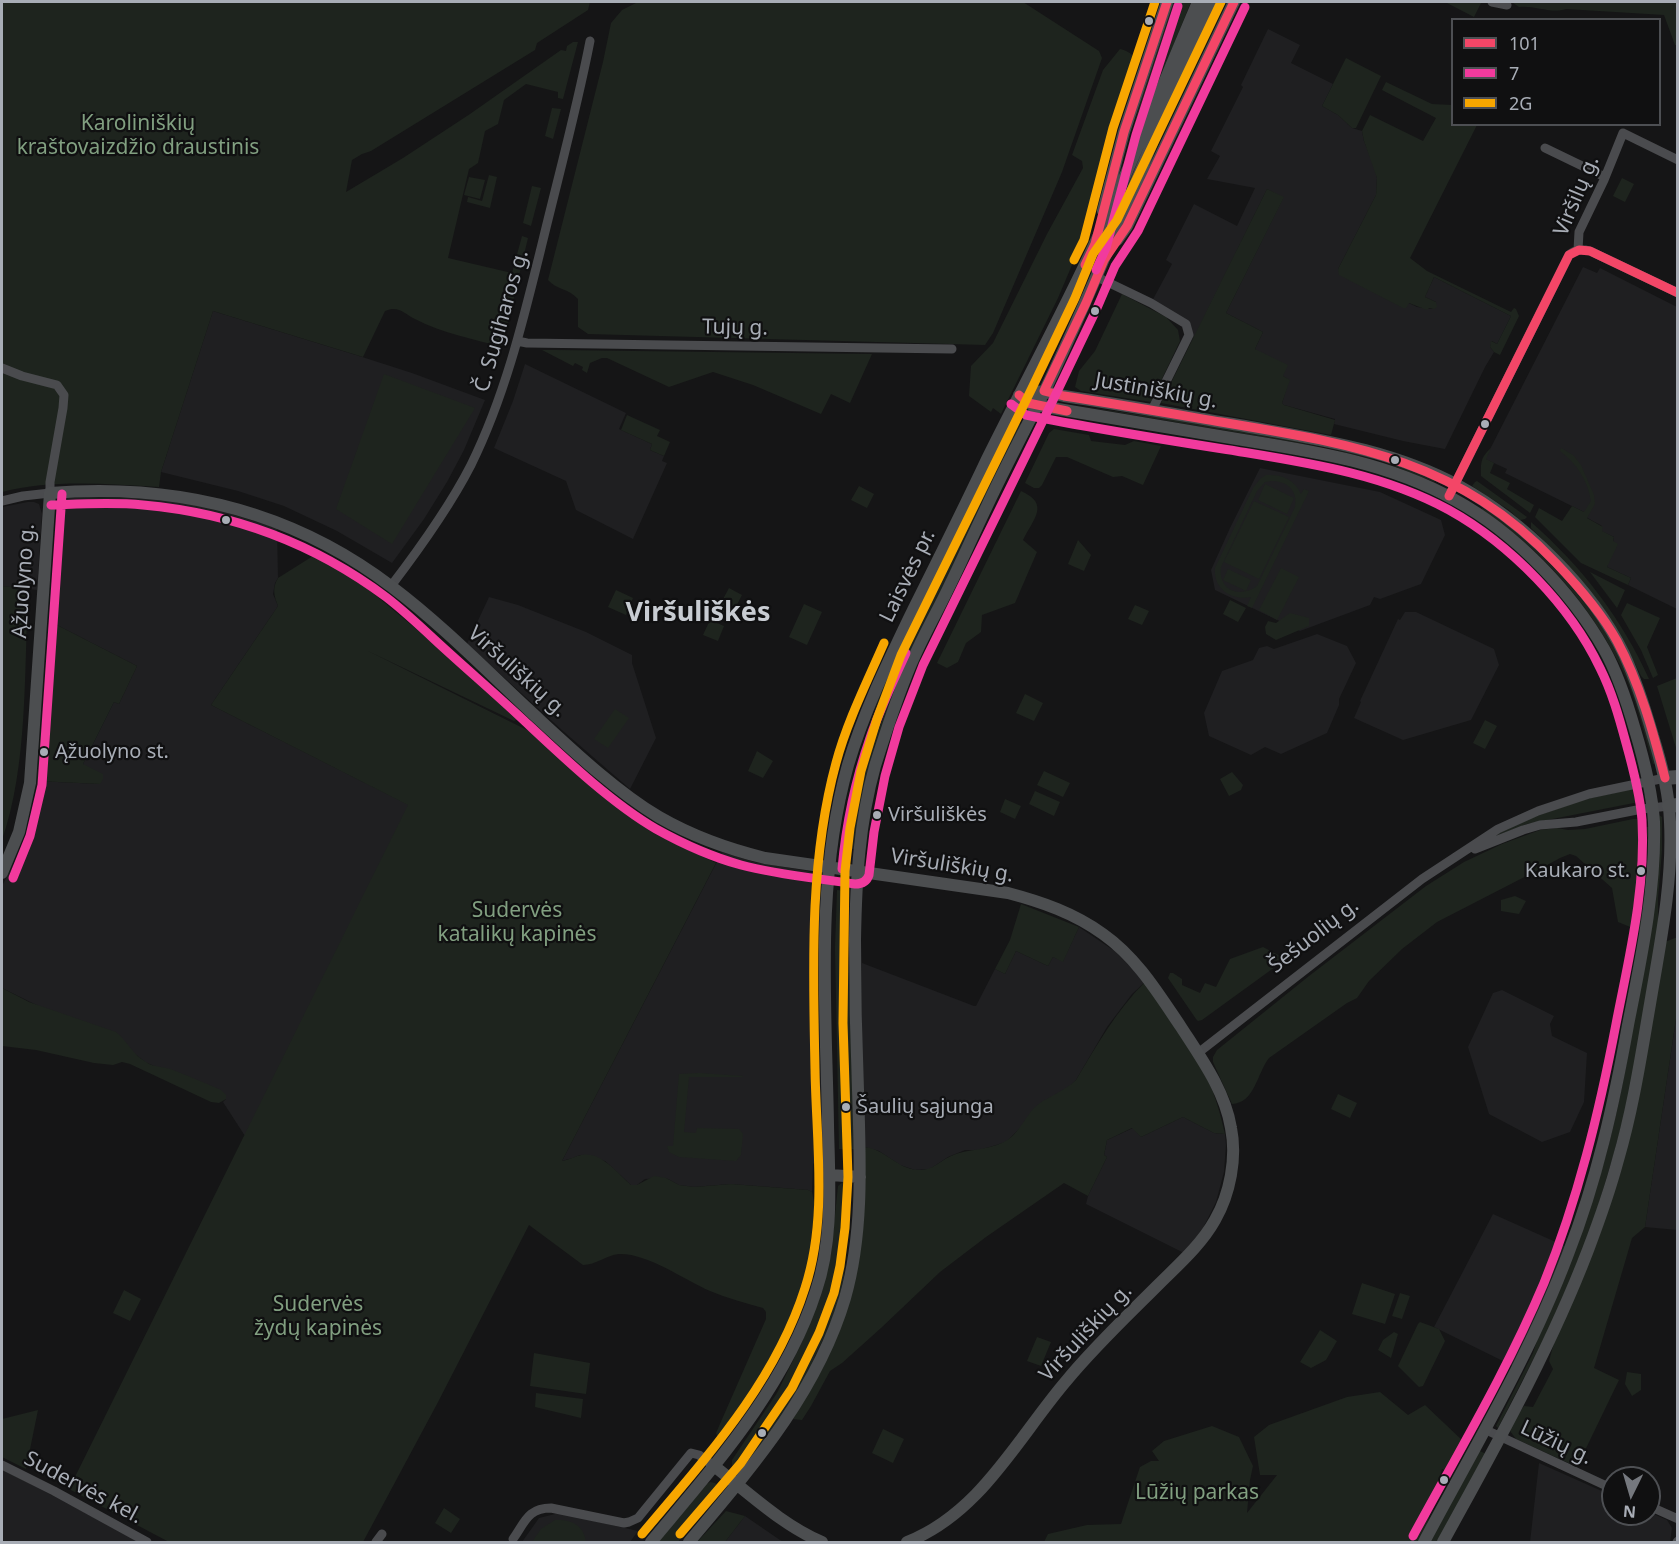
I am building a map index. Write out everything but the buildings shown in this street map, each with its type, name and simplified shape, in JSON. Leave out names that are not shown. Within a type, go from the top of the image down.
[{"type":"main road","name":"Laisvės pr.","points":[[1095,244],[1124,132],[1167,2]]},
{"type":"main road","name":"Laisvės pr.","points":[[689,1542],[773,1438],[802,1394],[837,1323],[846,1296],[857,1229],[860,1177],[855,1023],[857,872],[863,822],[873,773],[888,723],[912,660],[1044,391],[1104,260],[1182,53],[1198,2]]},
{"type":"main road","name":"Laisvės pr.","points":[[651,1542],[751,1417],[789,1357],[816,1292],[824,1260],[829,1212],[826,952],[830,868],[835,824],[848,766],[864,717],[901,636],[1095,244],[1182,53],[1210,2]]},
{"type":"main road","points":[[1104,260],[1126,226],[1234,2]]},
{"type":"main road","name":"Justiniškių g.","points":[[1019,395],[1044,391],[1302,436],[1364,450],[1418,468],[1455,484],[1491,506],[1522,529],[1579,587],[1602,618],[1624,654],[1638,688],[1671,778],[1673,806],[1670,865],[1663,922],[1634,1092],[1618,1161],[1588,1249],[1564,1307],[1535,1370],[1443,1542]]},
{"type":"main road","name":"Justiniškių g.","points":[[1019,395],[1028,403],[1058,410],[1316,452],[1402,475],[1449,496],[1513,541],[1568,597],[1604,648],[1623,690],[1641,749],[1654,825],[1652,868],[1641,963],[1616,1095],[1605,1140],[1568,1254],[1521,1364],[1424,1542]]},
{"type":"main road","name":"Viršuliškių g.","points":[[50,493],[76,491],[164,494],[231,507],[308,536],[391,586],[471,655],[579,755],[629,797],[659,817],[686,831],[744,853],[765,858],[1008,893],[1050,905],[1103,934],[1140,968],[1198,1053],[1216,1084],[1227,1112],[1233,1152],[1226,1195],[1215,1220],[1191,1252],[1089,1354],[1045,1406],[981,1490],[934,1529],[907,1542]]},
{"type":"main road","name":"Ąžuolyno g.","points":[[2,873],[19,832],[30,783],[50,493]]},
{"type":"main road","points":[[830,1175],[860,1177]]},
{"type":"main road","points":[[714,1466],[781,1519],[822,1542]]},
{"type":"street","points":[[1492,2],[1507,5]]},
{"type":"street","name":"Č. Sugiharos g.","points":[[391,586],[439,520],[470,466],[494,414],[517,341],[558,181],[590,41]]},
{"type":"street","name":"Viršilų g.","points":[[1449,496],[1565,260],[1573,251],[1578,250],[1579,232],[1623,133],[1677,160]]},
{"type":"street","points":[[1545,148],[1605,177]]},
{"type":"street","points":[[1578,250],[1590,251],[1677,293]]},
{"type":"street","points":[[1097,276],[1152,303],[1185,324],[1189,335],[1152,410]]},
{"type":"street","name":"Tujų g.","points":[[517,341],[952,349]]},
{"type":"street","name":"Ąžuolyno g.","points":[[2,368],[57,385],[64,395],[50,493]]},
{"type":"street","points":[[2,501],[50,493]]},
{"type":"street","name":"Šešuolių g.","points":[[1198,1053],[1422,879],[1498,829],[1538,811],[1589,794],[1648,780],[1671,778]]},
{"type":"street","name":"Šešuolių g.","points":[[1459,855],[1540,825],[1584,821],[1652,807],[1673,806]]},
{"type":"street","name":"Lūžių g.","points":[[1484,1429],[1601,1483]]},
{"type":"street","points":[[513,1539],[532,1512],[544,1508],[629,1522],[638,1518],[691,1453],[699,1455],[714,1466]]},
{"type":"street","name":"Sudervės kel.","points":[[2,1465],[147,1542]]},
{"type":"street","points":[[1661,1512],[1677,1519]]},
{"type":"shaded area","points":[[1268,29],[1300,45],[1291,63],[1333,84],[1322,106],[1338,115],[1352,128],[1362,131],[1375,168],[1376,195],[1338,269],[1417,307],[1432,309],[1436,302],[1425,297],[1434,277],[1511,316],[1497,344],[1492,341],[1490,347],[1494,352],[1445,449],[1334,424],[1335,419],[1282,403],[1289,380],[1255,349],[1263,332],[1226,313],[1283,198],[1267,189],[1194,338],[1189,335],[1185,323],[1151,303],[1172,264],[1166,260],[1194,204],[1237,226],[1255,188],[1207,179],[1220,156],[1211,151],[1243,87],[1241,85]]},
{"type":"shaded area","points":[[1583,267],[1597,273],[1600,268],[1677,307],[1677,609],[1628,585],[1631,578],[1607,567],[1614,537],[1601,531],[1602,526],[1582,515],[1584,512],[1505,473],[1507,469],[1485,459]]},
{"type":"shaded area","points":[[213,311],[412,373],[485,400],[464,450],[447,482],[392,563],[337,531],[284,506],[238,491],[161,472]]},
{"type":"shaded area","points":[[525,364],[626,413],[619,429],[652,444],[650,450],[664,456],[662,461],[667,463],[633,539],[576,510],[566,481],[494,448]]},
{"type":"shaded area","points":[[1260,468],[1380,492],[1441,520],[1445,535],[1421,584],[1380,599],[1374,597],[1370,605],[1300,631],[1215,590],[1211,570]]},
{"type":"shaded area","points":[[68,498],[158,499],[212,508],[277,528],[278,578],[273,594],[278,606],[211,705],[409,805],[245,1136],[223,1102],[226,1099],[145,1062],[135,1054],[2,988],[2,886],[21,850],[29,828],[37,781],[100,784],[83,764],[114,702],[119,704],[137,666],[49,621],[57,505]]},
{"type":"shaded area","points":[[28,502],[39,504],[42,514],[37,590],[2,586],[2,507]]},
{"type":"shaded area","points":[[489,597],[518,605],[586,632],[632,655],[632,663],[656,738],[630,789],[467,644]]},
{"type":"shaded area","points":[[1405,612],[1416,612],[1494,649],[1499,665],[1471,720],[1403,740],[1354,718],[1398,619],[1400,620]]},
{"type":"shaded area","points":[[1317,634],[1347,646],[1356,663],[1339,699],[1339,705],[1327,733],[1281,754],[1265,747],[1251,755],[1209,736],[1204,713],[1222,671],[1253,660],[1259,648],[1267,646],[1274,649]]},
{"type":"shaded area","points":[[722,852],[754,862],[808,871],[817,875],[821,883],[817,961],[823,1151],[820,1158],[813,1164],[812,1192],[731,1184],[694,1187],[679,1185],[666,1178],[645,1179],[637,1185],[631,1185],[605,1161],[580,1155],[562,1161]]},
{"type":"shaded area","points":[[1079,927],[1116,952],[1145,982],[1132,994],[1107,1027],[1076,1080],[1034,1109],[1024,1124],[1006,1142],[980,1150],[965,1150],[948,1157],[930,1169],[915,1170],[900,1165],[879,1151],[864,1147],[861,1048],[862,963],[976,1006],[995,969],[1005,974],[1016,951],[1048,966],[1053,957],[1063,961]]},
{"type":"shaded area","points":[[1502,990],[1554,1016],[1550,1024],[1552,1036],[1587,1053],[1584,1102],[1570,1132],[1542,1142],[1489,1114],[1468,1047],[1493,993]]},
{"type":"shaded area","points":[[1677,1012],[1677,1230],[1645,1227]]},
{"type":"shaded area","points":[[1183,1117],[1214,1133],[1225,1134],[1226,1145],[1224,1172],[1216,1202],[1203,1228],[1184,1253],[1086,1204],[1107,1157],[1104,1155],[1107,1140],[1133,1128],[1141,1137]]},
{"type":"shaded area","points":[[1493,1214],[1567,1247],[1513,1366],[1434,1327]]},
{"type":"shaded area","points":[[1539,1463],[1601,1491],[1601,1526],[1661,1526],[1661,1517],[1667,1520],[1672,1528],[1670,1542],[1530,1542]]},
{"type":"shaded area","points":[[2,1469],[141,1542],[2,1542]]},
{"type":"shaded area","points":[[559,1513],[638,1531],[630,1542],[522,1542],[539,1518]]},
{"type":"shaded area","points":[[745,1516],[780,1540],[784,1542],[725,1542]]},
{"type":"green space","name":"Karoliniškių kraštovaizdžio draustinis","points":[[2,2],[590,2],[588,10],[537,43],[535,50],[371,151],[352,160],[346,192],[470,114],[561,50],[566,51],[567,46],[573,42],[578,42],[563,99],[558,98],[558,92],[526,84],[504,100],[498,124],[485,131],[478,163],[469,169],[448,258],[512,273],[522,236],[528,238],[502,347],[436,328],[401,310],[390,309],[385,311],[363,357],[213,311],[161,472],[159,487],[60,484],[2,492]]},
{"type":"green space","points":[[638,2],[1023,2],[1099,51],[1102,58],[1062,172],[993,333],[985,345],[588,334],[578,327],[578,299],[548,280],[611,23],[622,10]]},
{"type":"green space","points":[[1173,2],[1191,2],[1120,175],[1142,96]]},
{"type":"green space","points":[[1216,2],[1224,2],[1163,131]]},
{"type":"green space","points":[[1445,2],[1478,2],[1481,3],[1474,17]]},
{"type":"green space","points":[[1506,2],[1677,2],[1677,45],[1675,45],[1664,15],[1548,10],[1519,7]]},
{"type":"green space","points":[[1120,49],[1130,53],[1135,62],[1105,175],[1083,239],[1058,298],[1001,414],[993,408],[991,412],[969,396],[971,366],[993,343],[1047,234],[1083,168],[1082,161],[1072,155],[1103,70]]},
{"type":"green space","points":[[1346,58],[1381,76],[1356,128],[1352,128],[1338,115],[1322,106]]},
{"type":"green space","points":[[1386,82],[1432,104],[1451,105],[1451,126],[1476,126],[1410,258],[1427,271],[1511,312],[1514,308],[1516,309],[1519,316],[1500,355],[1490,347],[1491,341],[1497,344],[1511,316],[1434,277],[1425,297],[1436,302],[1437,307],[1427,310],[1409,303],[1406,308],[1403,308],[1339,275],[1338,269],[1376,195],[1377,178],[1362,131],[1370,115],[1423,141],[1436,118],[1382,90]]},
{"type":"green space","points":[[552,108],[561,109],[553,139],[545,136]]},
{"type":"green space","points":[[489,175],[497,177],[490,208],[467,202],[468,197],[482,201]]},
{"type":"green space","points":[[469,177],[485,180],[480,199],[464,195]]},
{"type":"green space","points":[[1622,178],[1634,184],[1625,202],[1613,196]]},
{"type":"green space","points":[[532,186],[541,188],[531,226],[523,223]]},
{"type":"green space","points":[[1267,189],[1284,197],[1226,313],[1263,332],[1255,349],[1288,365],[1283,376],[1290,380],[1282,403],[1335,420],[1331,435],[1161,403]]},
{"type":"green space","points":[[1122,294],[1166,317],[1178,330],[1180,341],[1151,402],[1081,391],[1075,387],[1079,371],[1095,351]]},
{"type":"green space","points":[[542,350],[872,354],[850,403],[831,394],[821,414],[753,385],[713,372],[669,387],[607,358],[590,363],[587,373],[582,370],[583,367],[575,363],[573,366]]},
{"type":"green space","points":[[384,374],[475,408],[392,544],[336,509]]},
{"type":"green space","points":[[1068,404],[1282,438],[1343,451],[1378,460],[1323,447]]},
{"type":"green space","points":[[627,415],[660,430],[657,436],[670,442],[664,456],[650,450],[652,444],[621,430]]},
{"type":"green space","points":[[1012,422],[1022,424],[918,638],[854,849],[845,848],[862,749],[891,666]]},
{"type":"green space","points":[[1054,429],[1089,435],[1091,441],[1125,445],[1134,441],[1161,446],[1143,485],[1122,476],[1113,477],[1067,457],[1056,457],[1042,485],[1034,488],[1025,483],[1049,433]]},
{"type":"green space","points":[[1491,448],[1486,459],[1494,463],[1490,473],[1510,483],[1507,489],[1534,505],[1530,513],[1481,476],[1482,461]]},
{"type":"green space","points":[[1561,448],[1573,455],[1581,465],[1594,495],[1595,504],[1587,518],[1603,527],[1602,531],[1614,537],[1613,541],[1618,544],[1607,567],[1631,578],[1628,585],[1581,563],[1535,517],[1539,508],[1562,521],[1572,506],[1584,512],[1591,501],[1580,473],[1560,451]]},
{"type":"green space","points":[[1383,462],[1435,480],[1434,482]]},
{"type":"green space","points":[[1266,475],[1277,475],[1291,481],[1301,494],[1304,489],[1309,491],[1252,608],[1247,606],[1251,597],[1237,597],[1225,592],[1217,582],[1215,568],[1253,488]],"holes":[[[1277,481],[1287,485],[1293,492],[1295,507],[1257,586],[1243,592],[1231,590],[1223,582],[1221,567],[1257,491],[1265,482]]]},
{"type":"green space","points":[[1477,481],[1527,517],[1520,520],[1509,510],[1472,486]]},
{"type":"green space","points":[[1265,484],[1294,498],[1287,514],[1258,500]]},
{"type":"green space","points":[[859,486],[874,494],[867,508],[851,500]]},
{"type":"green space","points":[[1021,491],[1030,496],[1037,506],[1035,518],[1023,540],[1037,552],[1015,603],[982,615],[981,632],[966,643],[958,662],[947,668],[937,663]]},
{"type":"green space","points":[[1254,501],[1289,517],[1259,579],[1224,562]]},
{"type":"green space","points":[[1482,508],[1509,525],[1546,560],[1572,587],[1596,618],[1616,650],[1629,678],[1656,763],[1653,764],[1627,680],[1593,619],[1546,562]]},
{"type":"green space","points":[[1531,522],[1567,557],[1599,594],[1626,635],[1649,679],[1641,676],[1606,615],[1578,579],[1531,528]]},
{"type":"green space","points":[[1078,540],[1091,555],[1084,571],[1068,564]]},
{"type":"green space","points":[[313,556],[368,589],[518,719],[514,721],[366,650],[535,734],[621,810],[653,833],[716,863],[562,1161],[581,1155],[595,1156],[608,1164],[631,1185],[637,1185],[654,1176],[666,1178],[679,1185],[694,1187],[731,1184],[808,1190],[812,1192],[815,1207],[808,1264],[803,1291],[775,1350],[741,1411],[721,1438],[718,1438],[716,1433],[766,1319],[766,1312],[763,1308],[710,1291],[653,1262],[630,1255],[614,1255],[583,1265],[529,1225],[363,1542],[169,1542],[69,1489],[408,805],[211,705],[278,606],[274,592],[278,578]]},
{"type":"green space","points":[[1281,568],[1299,577],[1277,620],[1259,610]]},
{"type":"green space","points":[[1228,569],[1251,580],[1246,591],[1223,580]]},
{"type":"green space","points":[[1590,572],[1625,590],[1617,608]]},
{"type":"green space","points":[[2,586],[24,588],[28,594],[21,750],[10,811],[2,840]]},
{"type":"green space","points":[[729,588],[742,595],[729,620],[716,612]]},
{"type":"green space","points":[[616,590],[633,598],[626,615],[608,607]]},
{"type":"green space","points":[[1230,600],[1246,608],[1238,622],[1223,614]]},
{"type":"green space","points":[[1627,603],[1660,618],[1647,647],[1658,675],[1653,678],[1641,650],[1621,615]]},
{"type":"green space","points":[[804,604],[822,612],[807,645],[789,637]]},
{"type":"green space","points":[[1135,605],[1149,611],[1142,625],[1128,619]]},
{"type":"green space","points":[[1290,613],[1309,618],[1309,626],[1276,640],[1266,634],[1265,627],[1268,621],[1276,623]]},
{"type":"green space","points":[[710,620],[724,626],[718,641],[703,635]]},
{"type":"green space","points":[[49,621],[137,666],[119,704],[114,702],[83,764],[103,774],[100,784],[37,781]]},
{"type":"green space","points":[[1677,678],[1677,751],[1657,686]]},
{"type":"green space","points":[[1025,694],[1043,703],[1034,721],[1016,713]]},
{"type":"green space","points":[[615,709],[629,718],[608,748],[594,739]]},
{"type":"green space","points":[[1485,720],[1497,726],[1485,749],[1473,743]]},
{"type":"green space","points":[[757,751],[773,761],[763,778],[748,771]]},
{"type":"green space","points":[[1044,771],[1070,783],[1063,797],[1037,785]]},
{"type":"green space","points":[[1232,772],[1243,785],[1241,790],[1229,796],[1220,779]]},
{"type":"green space","points":[[1637,788],[1639,802],[1527,824],[1485,840],[1531,818],[1582,800]]},
{"type":"green space","points":[[1035,791],[1060,802],[1054,816],[1029,804]]},
{"type":"green space","points":[[1005,799],[1021,806],[1015,819],[1000,812]]},
{"type":"green space","points":[[1659,815],[1662,817],[1662,851],[1658,932],[1629,1098],[1591,1229],[1561,1305],[1498,1428],[1496,1426],[1533,1353],[1579,1235],[1612,1132],[1635,1014]]},
{"type":"green space","points":[[1641,819],[1641,827],[1649,827],[1645,843],[1640,931],[1618,922],[1612,888],[1576,856],[1570,854],[1560,858],[1437,922],[1402,949],[1369,981],[1357,998],[1269,1058],[1251,1093],[1240,1102],[1232,1104],[1213,1062],[1217,1050],[1426,886],[1464,862],[1502,844],[1540,830],[1585,829]]},
{"type":"green space","points":[[837,890],[847,891],[846,937],[854,1149],[839,1149],[835,948]]},
{"type":"green space","points":[[1515,896],[1526,901],[1519,914],[1501,911],[1501,900]]},
{"type":"green space","points":[[1021,904],[1079,927],[1063,962],[1053,957],[1048,966],[1016,951],[1005,974],[995,969],[1010,940]]},
{"type":"green space","points":[[1677,938],[1677,1012],[1645,1227],[1632,1238],[1594,1368],[1619,1380],[1577,1467],[1516,1439],[1510,1431],[1511,1424],[1524,1406],[1533,1407],[1553,1369],[1549,1361],[1554,1343],[1606,1215],[1665,942]]},
{"type":"green space","points":[[1263,947],[1286,959],[1202,1020],[1196,1019],[1168,978],[1170,973],[1173,973],[1182,979],[1182,985],[1200,993],[1205,983],[1216,987],[1230,959]]},
{"type":"green space","points":[[1145,982],[1188,1046],[1210,1085],[1225,1134],[1214,1133],[1183,1117],[1141,1137],[1132,1128],[1107,1140],[1104,1155],[1107,1157],[1088,1196],[1064,1183],[986,1237],[940,1272],[881,1328],[830,1371],[802,1420],[793,1419],[838,1334],[864,1147],[878,1151],[910,1169],[923,1170],[957,1153],[991,1147],[1004,1142],[1017,1131],[1034,1108],[1076,1080],[1099,1041]]},
{"type":"green space","points":[[2,988],[29,1002],[116,1032],[137,1056],[149,1064],[170,1069],[221,1090],[226,1095],[226,1099],[219,1103],[211,1102],[122,1062],[113,1065],[94,1063],[36,1050],[2,1046]]},
{"type":"green space","points":[[679,1074],[743,1076],[689,1077],[684,1132],[696,1133],[697,1128],[739,1129],[743,1134],[741,1155],[736,1161],[679,1157],[669,1152],[667,1146],[673,1146]]},
{"type":"green space","points":[[1338,1094],[1357,1103],[1350,1118],[1331,1109]]},
{"type":"green space","points":[[843,1182],[851,1188],[844,1276],[839,1300],[829,1327],[805,1378],[781,1417],[743,1468],[736,1469],[732,1465],[732,1460],[777,1393],[802,1342],[818,1302],[831,1253],[838,1186]]},
{"type":"green space","points":[[1362,1283],[1395,1294],[1385,1324],[1352,1314]]},
{"type":"green space","points":[[124,1290],[141,1299],[130,1321],[113,1313]]},
{"type":"green space","points":[[1400,1293],[1410,1296],[1402,1319],[1392,1316]]},
{"type":"green space","points":[[1420,1322],[1439,1329],[1445,1341],[1423,1386],[1419,1387],[1398,1366]]},
{"type":"green space","points":[[1320,1330],[1337,1341],[1326,1360],[1311,1368],[1300,1362]]},
{"type":"green space","points":[[1394,1332],[1398,1334],[1391,1358],[1378,1350],[1383,1340]]},
{"type":"green space","points":[[1037,1337],[1051,1342],[1041,1366],[1027,1361]]},
{"type":"green space","points":[[534,1353],[590,1363],[586,1394],[530,1386]]},
{"type":"green space","points":[[1627,1372],[1641,1374],[1641,1390],[1632,1396],[1625,1384]]},
{"type":"green space","name":"Lūžių parkas","points":[[1380,1392],[1408,1415],[1425,1405],[1464,1442],[1447,1471],[1442,1469],[1434,1496],[1425,1514],[1429,1517],[1426,1529],[1419,1542],[1044,1542],[1048,1534],[1087,1525],[1121,1524],[1140,1467],[1151,1461],[1159,1461],[1152,1451],[1164,1441],[1212,1426],[1239,1437],[1253,1466],[1247,1513],[1277,1475],[1260,1475],[1254,1437],[1269,1425],[1347,1397]]},
{"type":"green space","points":[[536,1393],[583,1399],[581,1418],[535,1407]]},
{"type":"green space","points":[[38,1410],[26,1469],[2,1457],[2,1419]]},
{"type":"green space","points":[[883,1429],[904,1439],[893,1463],[872,1453]]},
{"type":"green space","points":[[1478,1450],[1486,1454],[1438,1542],[1429,1542]]},
{"type":"green space","points":[[710,1482],[718,1486],[716,1495],[678,1542],[658,1542],[707,1484]]},
{"type":"green space","points":[[444,1508],[460,1519],[451,1533],[435,1523]]},
{"type":"green space","points":[[726,1511],[745,1516],[725,1542],[697,1542]]},
{"type":"green space","points":[[555,1520],[576,1524],[583,1531],[586,1542],[532,1542],[541,1529]]},
{"type":"transit line","name":"2G","points":[[1074,260],[1084,240],[1113,128],[1155,2]]},
{"type":"transit line","name":"101","points":[[1085,265],[1095,244],[1124,132],[1167,2]]},
{"type":"transit line","name":"2G","points":[[680,1534],[741,1463],[792,1388],[819,1333],[834,1293],[845,1228],[848,1177],[843,1023],[845,871],[850,828],[861,771],[877,719],[901,655],[1033,386],[1075,298],[1093,254],[1117,220],[1221,2]]},
{"type":"transit line","name":"101","points":[[1044,391],[1104,260],[1127,226],[1234,2]]},
{"type":"transit line","name":"7","points":[[1096,270],[1106,248],[1136,135],[1178,6]]},
{"type":"transit line","name":"7","points":[[51,505],[120,504],[176,509],[240,524],[301,547],[331,561],[392,602],[584,776],[620,805],[656,829],[698,850],[741,865],[798,876],[862,883],[869,875],[874,832],[885,776],[899,727],[923,665],[1055,396],[1115,266],[1138,231],[1245,7]]},
{"type":"transit line","name":"101","points":[[1449,496],[1569,255],[1579,250],[1590,251],[1678,293]]},
{"type":"transit line","name":"101","points":[[1044,391],[1269,430],[1359,449],[1402,462],[1442,479],[1481,501],[1519,528],[1556,563],[1604,620],[1625,657],[1639,691],[1665,778]]},
{"type":"transit line","name":"101","points":[[1019,395],[1028,403],[1067,411]]},
{"type":"transit line","name":"7","points":[[1011,404],[1026,415],[1291,460],[1345,472],[1398,487],[1449,510],[1472,524],[1516,558],[1555,599],[1587,645],[1612,695],[1634,771],[1642,820],[1643,846],[1639,897],[1631,948],[1595,1123],[1567,1220],[1530,1316],[1413,1536]]},
{"type":"transit line","name":"7","points":[[13,878],[30,836],[42,785],[62,494]]},
{"type":"transit line","name":"2G","points":[[642,1534],[713,1448],[757,1388],[792,1323],[805,1288],[812,1261],[819,1207],[814,954],[821,838],[827,800],[846,732],[884,643]]},
{"type":"transit line","name":"7","points":[[842,869],[849,819],[860,770],[878,716],[906,653]]},
{"type":"place","name":"Ąžuolyno st.","points":[[44,752]]},
{"type":"place","name":"Viršuliškės","points":[[877,815]]},
{"type":"place","name":"Kaukaro st.","points":[[1641,871]]},
{"type":"place","name":"Šaulių sąjunga","points":[[846,1107]]},
{"type":"district","name":"Viršuliškės","points":[[698,613]]},
{"type":"park label","name":"Sudervės katalikų kapinės","points":[[517,923]]},
{"type":"park label","name":"Sudervės žydų kapinės","points":[[318,1317]]}]
